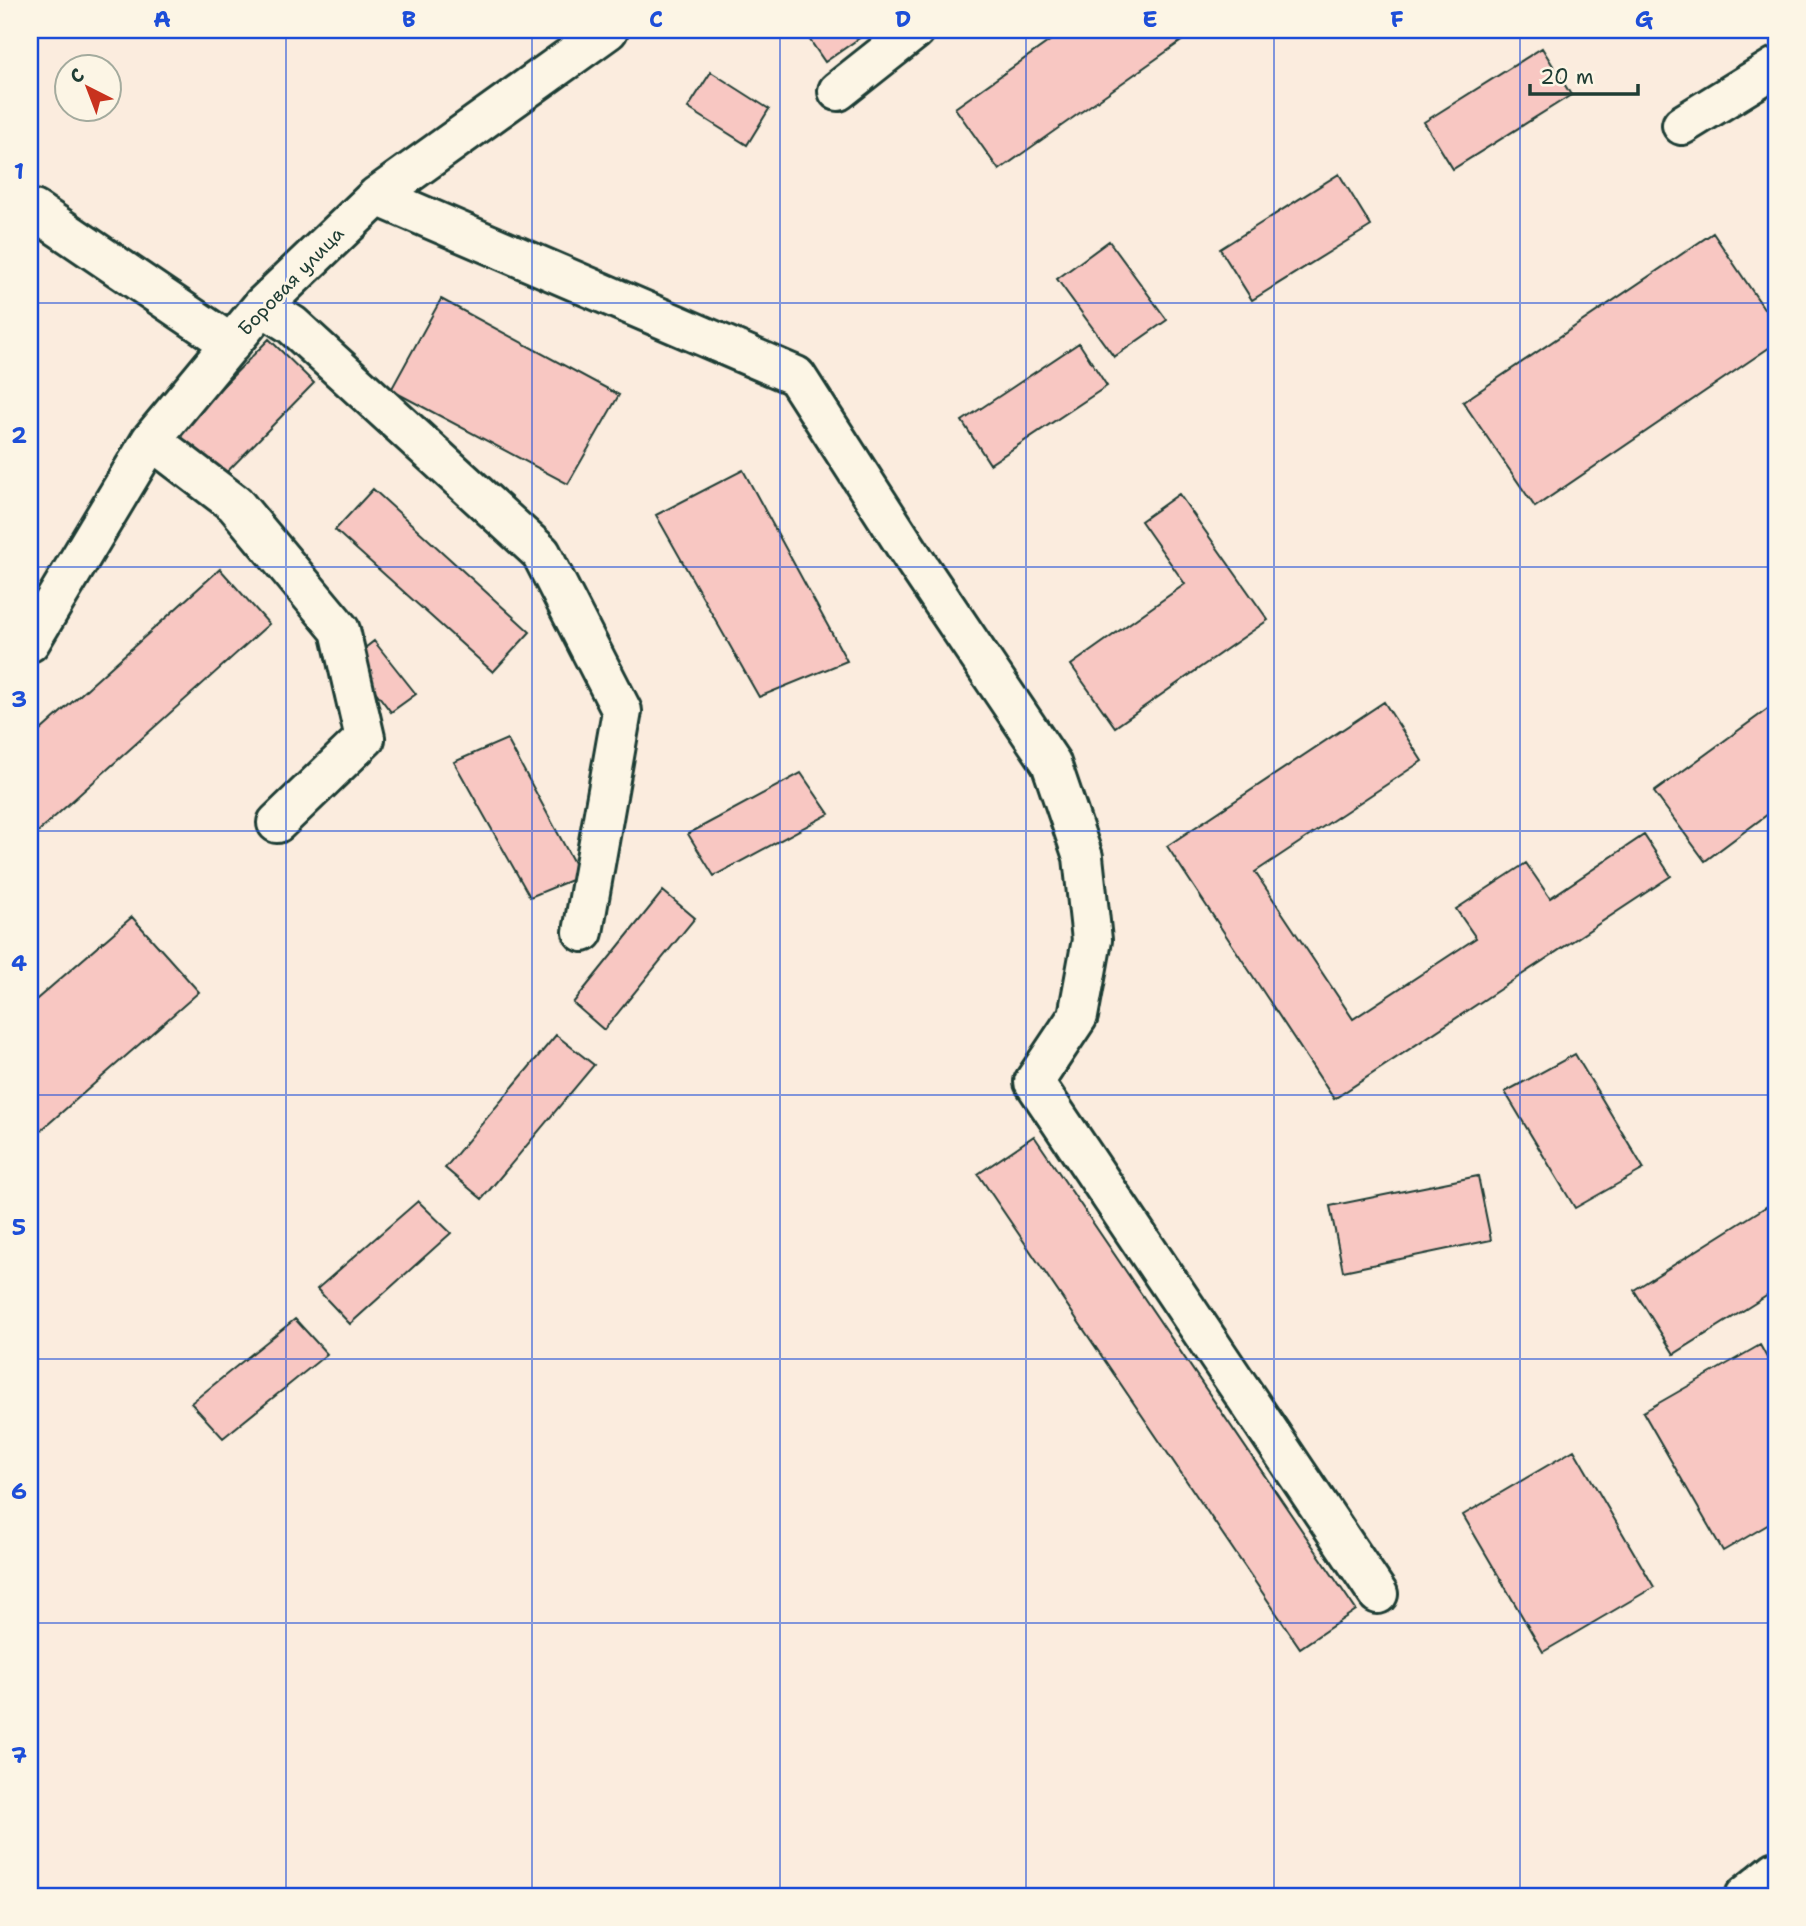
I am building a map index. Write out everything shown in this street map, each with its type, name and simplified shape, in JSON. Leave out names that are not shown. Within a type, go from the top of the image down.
[{"type":"street","name":"Боровая улица","points":[[30,642],[151,440],[262,306],[377,196],[608,30]]},
{"type":"street","points":[[838,92],[915,30]]},
{"type":"street","points":[[1682,125],[1776,68]]},
{"type":"street","points":[[377,196],[796,376],[915,561],[1051,763],[1083,857],[1092,940],[1078,1016],[1034,1082],[1378,1594]]},
{"type":"street","points":[[34,210],[231,344]]},
{"type":"street","points":[[262,306],[292,325],[541,553],[622,711],[583,932]]},
{"type":"street","points":[[151,440],[235,504],[340,630],[365,738],[277,823]]},
{"type":"street","points":[[1745,1896],[1776,1871]]},
{"type":"building","points":[[803,30],[871,30],[825,62]]},
{"type":"building","points":[[1065,30],[1197,30],[999,170],[955,108]]},
{"type":"building","points":[[1542,48],[1571,95],[1453,169],[1424,122]]},
{"type":"building","points":[[711,72],[769,109],[747,145],[688,108]]},
{"type":"building","points":[[1339,174],[1371,226],[1252,300],[1220,249]]},
{"type":"building","points":[[1713,233],[1776,326],[1776,343],[1535,507],[1463,402]]},
{"type":"building","points":[[1109,241],[1167,320],[1114,357],[1057,279]]},
{"type":"building","points":[[441,299],[619,395],[568,484],[391,390]]},
{"type":"building","points":[[269,339],[314,383],[220,479],[175,435]]},
{"type":"building","points":[[1079,343],[1107,386],[990,464],[962,421]]},
{"type":"building","points":[[743,470],[847,661],[759,697],[656,515]]},
{"type":"building","points":[[373,489],[530,632],[493,672],[335,530]]},
{"type":"building","points":[[1179,494],[1268,620],[1115,727],[1071,665],[1185,584],[1141,521]]},
{"type":"building","points":[[220,569],[269,624],[30,839],[30,740]]},
{"type":"building","points":[[374,641],[416,694],[391,712],[351,659]]},
{"type":"building","points":[[1384,702],[1422,761],[1255,872],[1353,1019],[1476,938],[1456,909],[1526,863],[1550,898],[1644,835],[1671,876],[1334,1099],[1167,846]]},
{"type":"building","points":[[1776,703],[1776,808],[1705,861],[1654,792]]},
{"type":"building","points":[[507,739],[581,876],[530,897],[454,762]]},
{"type":"building","points":[[801,773],[829,814],[714,876],[688,834]]},
{"type":"building","points":[[663,891],[695,918],[604,1030],[573,1003]]},
{"type":"building","points":[[132,917],[199,992],[30,1140],[30,1005]]},
{"type":"building","points":[[556,1035],[594,1065],[482,1199],[445,1168]]},
{"type":"building","points":[[1575,1054],[1644,1169],[1575,1208],[1505,1092]]},
{"type":"building","points":[[1034,1136],[1356,1610],[1300,1648],[978,1174]]},
{"type":"building","points":[[1478,1176],[1491,1240],[1343,1271],[1330,1206]]},
{"type":"building","points":[[418,1201],[451,1233],[350,1324],[317,1289]]},
{"type":"building","points":[[1772,1203],[1776,1209],[1776,1290],[1674,1354],[1634,1290]]},
{"type":"building","points":[[295,1319],[327,1354],[223,1438],[191,1403]]},
{"type":"building","points":[[1760,1345],[1776,1374],[1776,1520],[1723,1551],[1643,1412]]},
{"type":"building","points":[[1574,1450],[1654,1587],[1543,1652],[1463,1515]]}]
